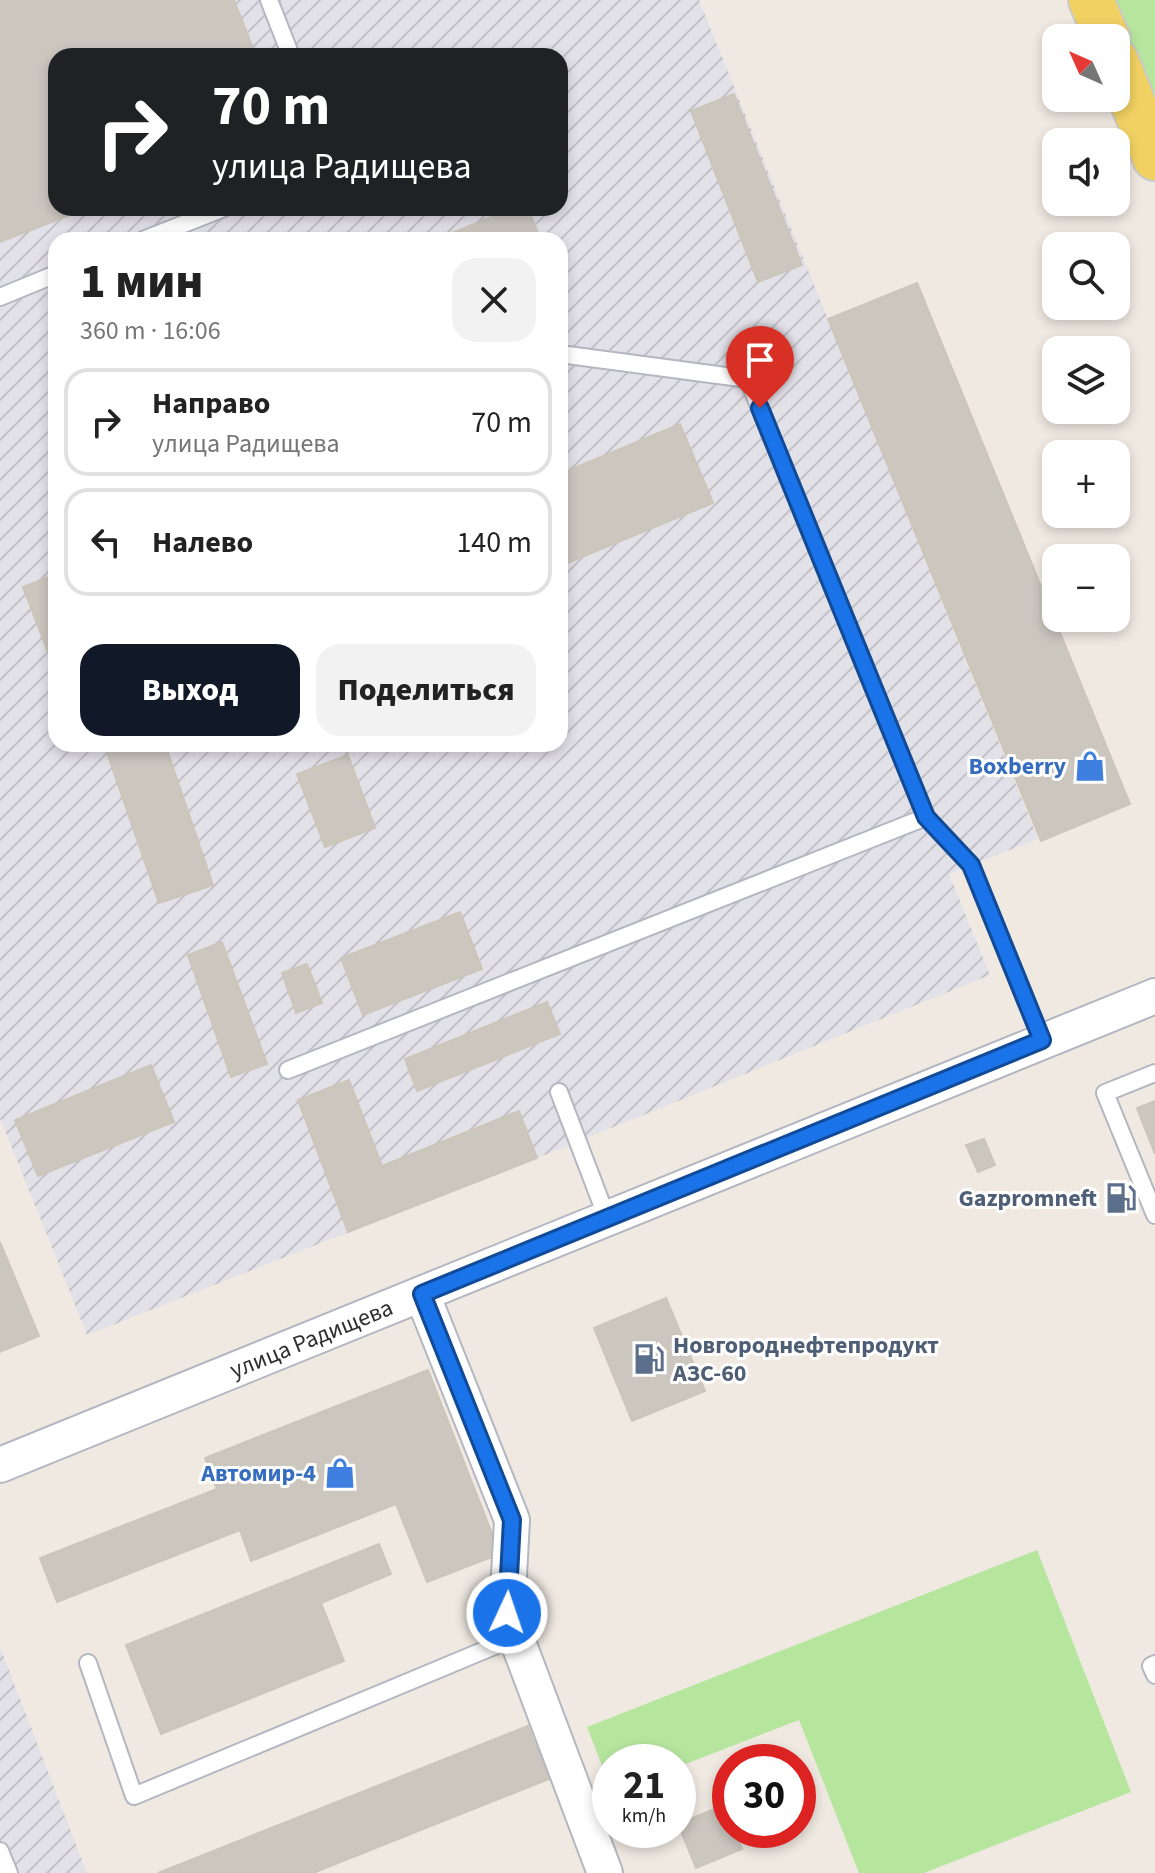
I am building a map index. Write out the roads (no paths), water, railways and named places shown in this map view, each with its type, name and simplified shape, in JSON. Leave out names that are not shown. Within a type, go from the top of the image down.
[{"type":"main road","points":[[1091,0],[1101,24]]},
{"type":"main road","points":[[1130,96],[1155,158]]},
{"type":"street","name":"улица Радищева","points":[[0,1465],[1155,996]]},
{"type":"street","points":[[422,1294],[512,1520],[507,1613],[605,1873]]},
{"type":"lane","points":[[269,0],[288,48]]},
{"type":"lane","points":[[163,232],[204,216]]},
{"type":"lane","points":[[0,297],[48,277]]},
{"type":"lane","points":[[568,355],[748,379],[926,817],[971,865],[1042,1040]]},
{"type":"lane","points":[[288,1070],[926,817]]},
{"type":"lane","points":[[1155,1073],[1105,1093],[1155,1215]]},
{"type":"lane","points":[[559,1092],[607,1218]]},
{"type":"lane","points":[[88,1663],[134,1796],[516,1637]]},
{"type":"lane","points":[[1155,1664],[1151,1666],[1155,1675]]},
{"type":"lane","points":[[0,1851],[9,1873]]},
{"type":"place","name":"Boxberry","points":[[1090,766]]},
{"type":"place","name":"Gazpromneft","points":[[1121,1198]]},
{"type":"place","name":"Новгороднефтепродукт АЗС-60","points":[[649,1359]]},
{"type":"place","name":"Автомир-4","points":[[340,1473]]}]
